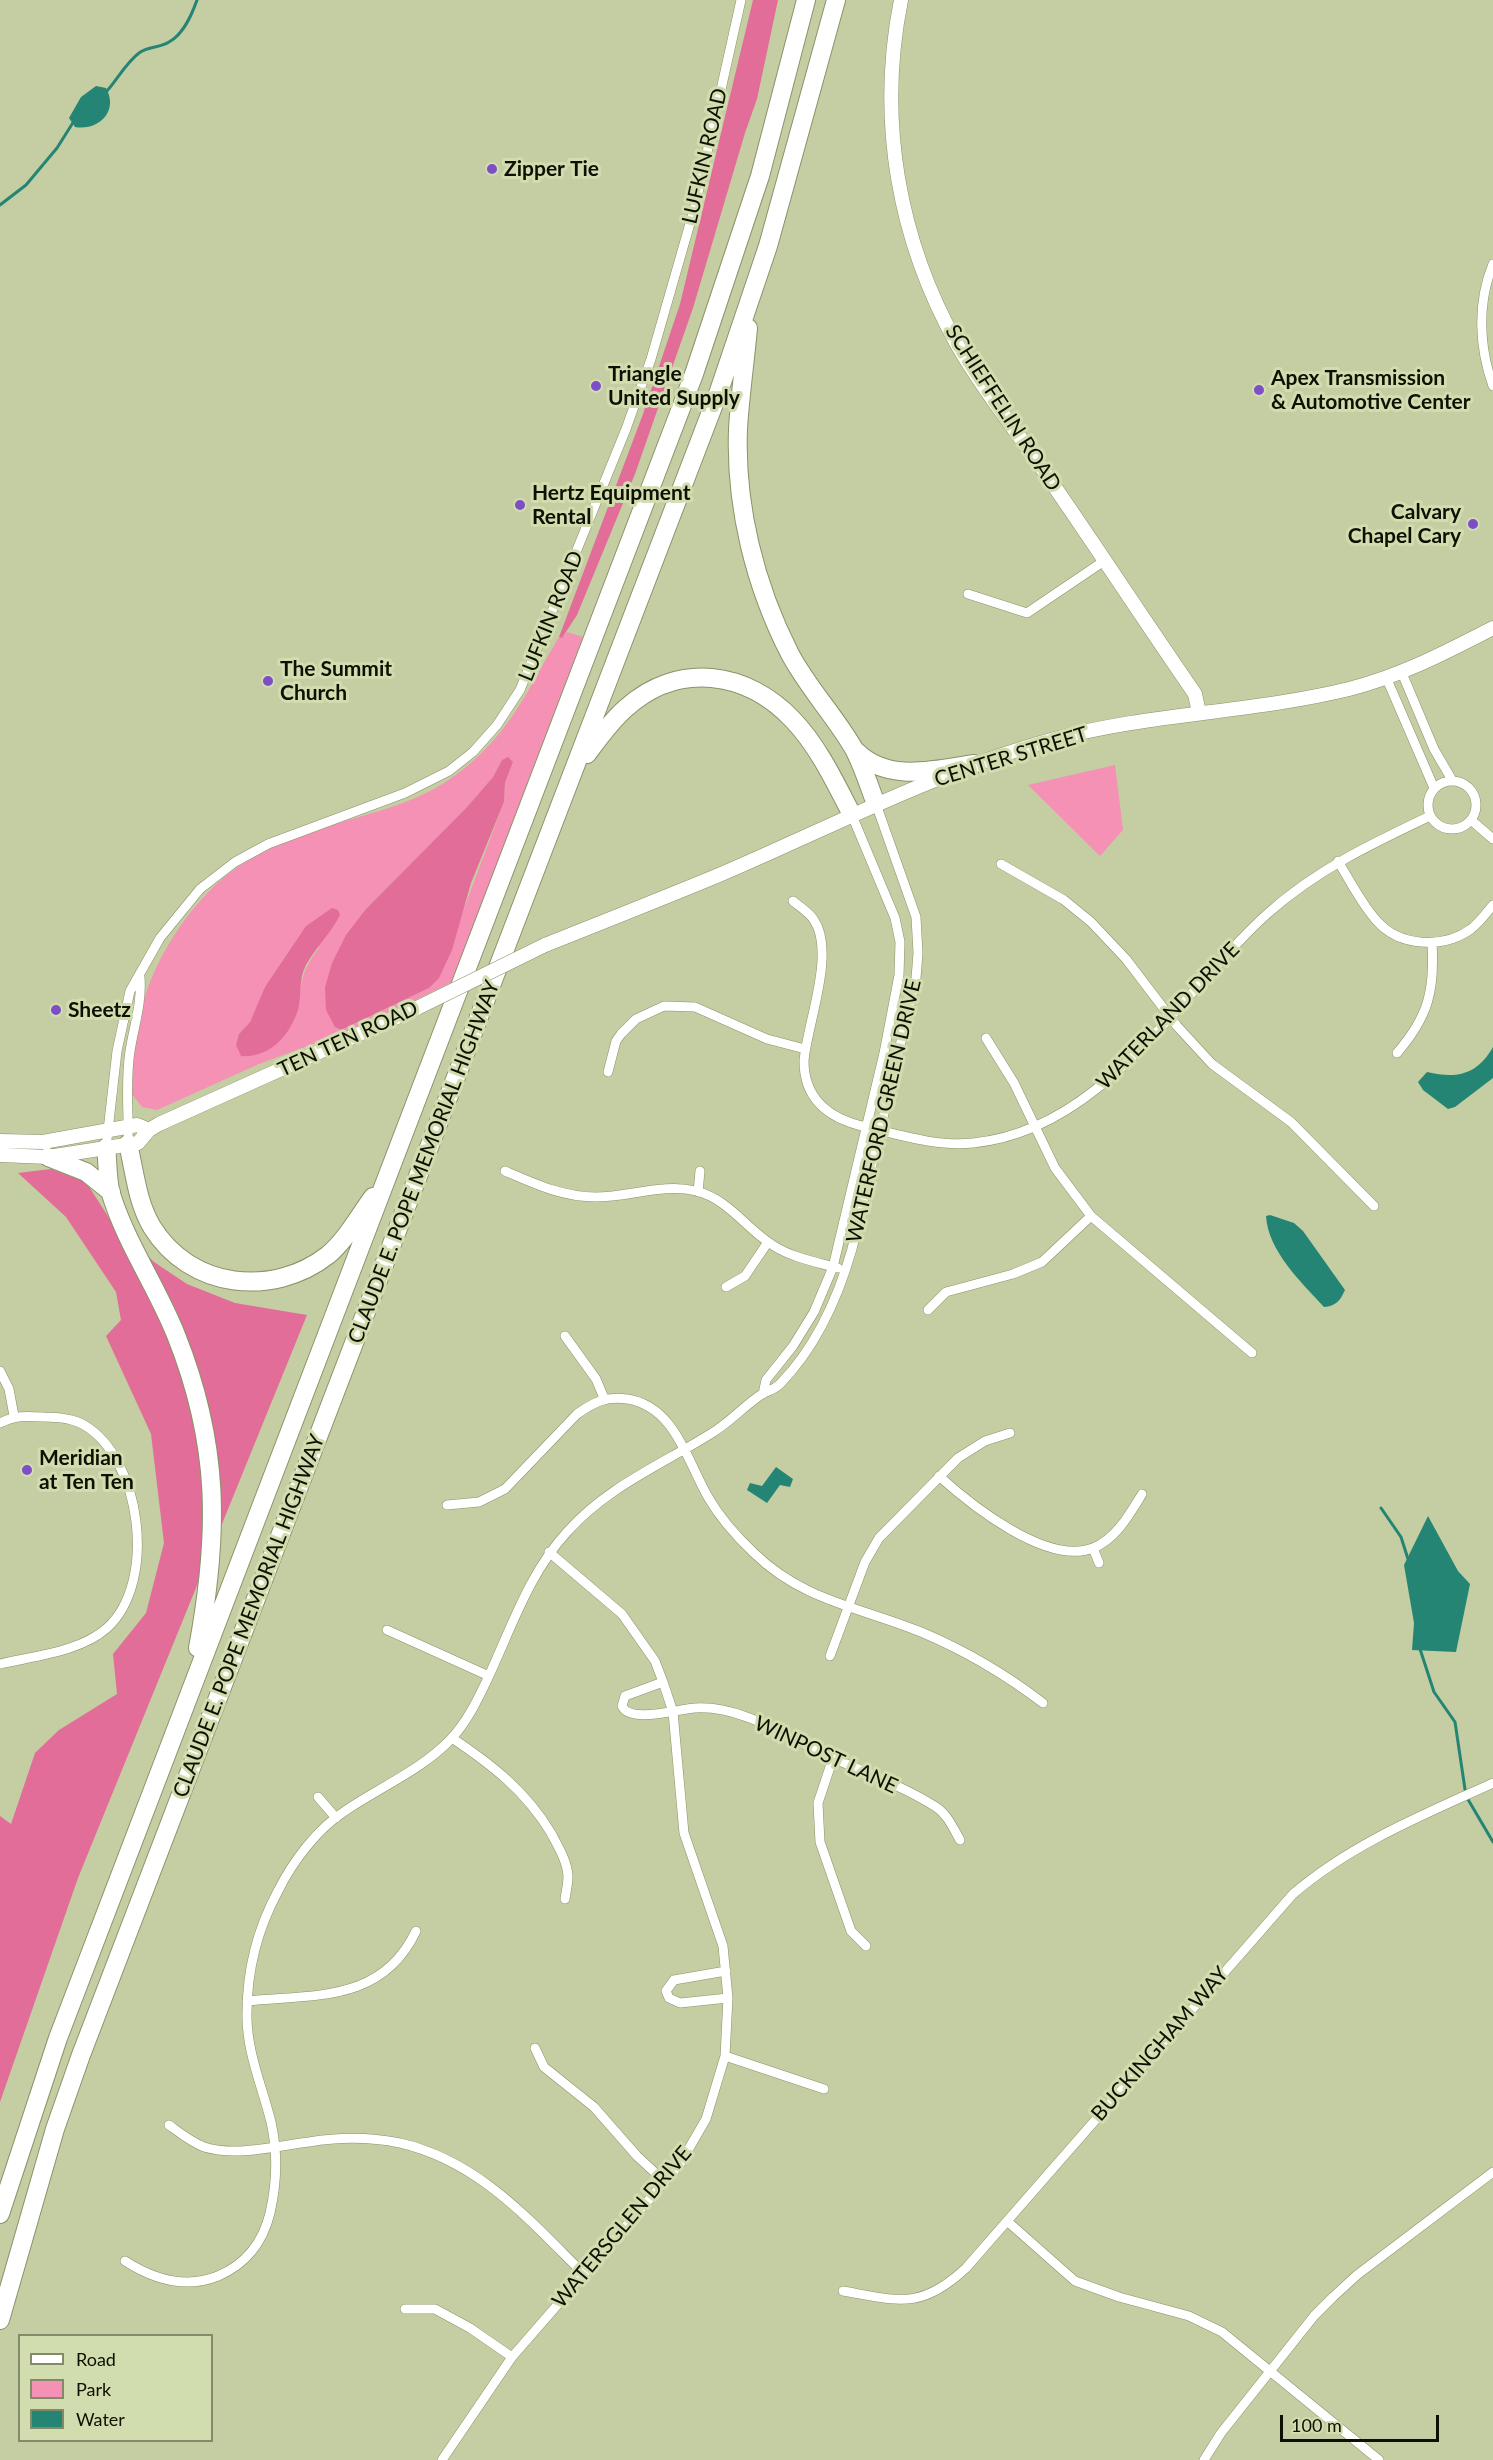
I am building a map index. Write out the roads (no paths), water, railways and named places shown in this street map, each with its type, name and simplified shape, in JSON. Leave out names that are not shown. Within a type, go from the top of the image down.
[{"type":"highway","name":"CLAUDE E. POPE MEMORIAL HIGHWAY","points":[[0,2214],[58,2038],[659,473],[705,344],[760,176],[806,0]]},
{"type":"highway","name":"CLAUDE E. POPE MEMORIAL HIGHWAY","points":[[0,2320],[52,2140],[81,2055],[719,391],[751,300],[804,123],[836,0]]},
{"type":"highway","points":[[751,300],[738,430],[743,508],[750,544],[766,600],[791,656],[813,693],[854,749],[868,763],[885,770],[905,773],[974,764]]},
{"type":"highway","points":[[575,769],[626,707],[651,690],[680,679],[727,679],[747,685],[765,695],[795,722],[830,774],[851,813]]},
{"type":"highway","points":[[854,749],[876,804]]},
{"type":"highway","points":[[129,1136],[138,1197],[151,1226],[162,1241],[175,1255],[199,1270],[238,1282],[264,1283],[285,1278],[311,1267],[330,1253],[346,1235],[388,1176]]},
{"type":"highway","points":[[107,1140],[111,1192],[176,1334],[194,1385],[209,1459],[213,1540],[208,1588],[190,1690]]},
{"type":"highway","points":[[48,1157],[86,1172],[111,1192]]},
{"type":"main road","name":"SCHIEFFELIN ROAD","points":[[901,0],[890,86],[892,136],[903,214],[926,282],[958,346],[1195,694],[1199,713]]},
{"type":"main road","name":"CENTER STREET","points":[[545,945],[719,875],[851,813],[974,764],[1051,740],[1147,720],[1294,700],[1349,689],[1402,673],[1493,628]]},
{"type":"main road","name":"TEN TEN ROAD","points":[[0,1155],[48,1157],[129,1136],[138,1143],[149,1130],[417,1008],[545,945]]},
{"type":"main road","name":"TEN TEN ROAD","points":[[0,1141],[107,1140]]},
{"type":"street","name":"LUFKIN ROAD","points":[[107,1140],[117,1051],[130,991],[140,977],[160,938],[200,889],[217,874],[268,844],[405,793],[449,771],[472,752],[497,725],[520,690],[626,429],[651,359],[694,206],[741,0]]},
{"type":"street","points":[[1493,264],[1484,294],[1481,324],[1485,358],[1493,386]]},
{"type":"street","points":[[968,594],[1027,613],[1104,561]]},
{"type":"street","points":[[1402,673],[1434,749],[1452,780]]},
{"type":"street","points":[[1386,678],[1434,788]]},
{"type":"street","points":[[1452,780],[1460,782],[1472,791],[1477,806],[1471,820],[1457,829],[1440,827],[1430,816],[1428,800],[1434,788],[1452,780]]},
{"type":"street","name":"WATERFORD GREEN DRIVE","points":[[125,2261],[156,2278],[178,2281],[209,2279],[236,2266],[256,2247],[267,2225],[276,2176],[275,2147],[249,2045],[247,2001],[250,1969],[269,1908],[289,1871],[336,1818],[418,1767],[452,1738],[473,1708],[535,1576],[549,1552],[602,1498],[647,1468],[733,1419],[763,1394],[776,1389],[816,1337],[846,1271],[910,1011],[918,953],[916,916],[876,804]]},
{"type":"street","name":"WATERFORD GREEN DRIVE","points":[[763,1394],[766,1380],[793,1346],[814,1312],[833,1267],[867,1127],[899,975],[900,942],[890,900],[851,813]]},
{"type":"street","name":"WATERLAND DRIVE","points":[[794,901],[816,921],[821,944],[820,973],[805,1049],[804,1075],[815,1100],[840,1119],[867,1127],[927,1140],[972,1143],[1006,1137],[1034,1127],[1078,1105],[1171,1015],[1266,915],[1312,877],[1338,861],[1430,816]]},
{"type":"street","points":[[1471,820],[1493,839]]},
{"type":"street","points":[[1338,861],[1364,903],[1381,925],[1406,939],[1432,943],[1450,939],[1470,929],[1493,905]]},
{"type":"street","points":[[1001,864],[1064,900],[1091,922],[1121,953],[1171,1015],[1177,1026],[1212,1064],[1291,1122],[1374,1206]]},
{"type":"street","points":[[1397,1053],[1414,1034],[1428,1006],[1432,980],[1432,943]]},
{"type":"street","name":"LUFKIN ROAD","points":[[129,1136],[126,1088],[141,991],[140,977]]},
{"type":"street","points":[[608,1072],[615,1041],[646,1013],[664,1006],[695,1008],[767,1039],[805,1049]]},
{"type":"street","points":[[986,1038],[1014,1083],[1055,1168],[1091,1216],[1252,1353]]},
{"type":"street","points":[[505,1171],[570,1195],[598,1197],[676,1189],[698,1192],[735,1212],[768,1242],[802,1258],[846,1271]]},
{"type":"street","points":[[698,1192],[700,1171]]},
{"type":"street","points":[[928,1310],[946,1292],[1013,1274],[1042,1262],[1091,1216]]},
{"type":"street","points":[[726,1287],[745,1276],[768,1242]]},
{"type":"street","points":[[565,1336],[596,1379],[604,1398]]},
{"type":"street","points":[[0,1371],[9,1389],[14,1416]]},
{"type":"street","points":[[447,1504],[479,1502],[505,1489],[577,1414],[604,1398],[629,1399],[650,1407],[670,1426],[718,1513],[753,1552],[796,1586],[847,1608],[918,1631],[951,1646],[986,1665],[1043,1703]]},
{"type":"street","points":[[0,1423],[14,1416],[61,1418],[83,1424],[110,1447],[117,1457],[130,1497],[139,1553],[125,1603],[108,1627],[84,1643],[0,1664]]},
{"type":"street","points":[[830,1656],[866,1562],[879,1538],[939,1476],[970,1450],[985,1441],[1010,1433]]},
{"type":"street","points":[[939,1476],[982,1513],[1023,1534],[1065,1550],[1081,1551],[1093,1548],[1115,1533],[1142,1494]]},
{"type":"street","points":[[1093,1548],[1099,1563]]},
{"type":"street","name":"WATERSGLEN DRIVE","points":[[442,2460],[512,2357],[665,2182],[695,2141],[706,2119],[725,2056],[728,1998],[726,1971],[717,1926],[684,1833],[673,1712],[663,1682],[655,1661],[622,1614],[549,1552]]},
{"type":"street","points":[[387,1630],[489,1676]]},
{"type":"street","name":"WINPOST LANE","points":[[663,1682],[625,1696],[622,1706],[628,1715],[694,1708],[733,1713],[888,1782],[936,1808],[947,1817],[960,1840]]},
{"type":"street","points":[[452,1738],[509,1780],[541,1816],[565,1863],[568,1877],[565,1899]]},
{"type":"street","points":[[833,1758],[818,1803],[820,1842],[851,1931],[866,1946]]},
{"type":"street","name":"BUCKINGHAM WAY","points":[[843,2291],[893,2298],[927,2296],[940,2290],[1007,2221],[1293,1894],[1333,1863],[1368,1842],[1493,1783]]},
{"type":"street","points":[[318,1797],[336,1818]]},
{"type":"street","points":[[247,2001],[334,1994],[355,1988],[391,1967],[406,1952],[416,1931]]},
{"type":"street","points":[[726,1971],[674,1980],[666,1991],[669,1998],[680,2003],[728,1998]]},
{"type":"street","points":[[535,2048],[544,2067],[594,2107],[637,2156],[665,2182]]},
{"type":"street","points":[[725,2056],[824,2089]]},
{"type":"street","points":[[170,2125],[188,2139],[214,2149],[237,2151],[342,2138],[372,2139],[424,2150],[458,2164],[503,2195],[584,2274]]},
{"type":"street","points":[[1204,2460],[1221,2433],[1314,2316],[1346,2284],[1493,2172]]},
{"type":"street","points":[[1007,2221],[1076,2280],[1110,2295],[1205,2322],[1270,2371],[1379,2460]]},
{"type":"street","points":[[405,2308],[435,2309],[470,2328],[512,2357]]},
{"type":"water","points":[[96,86],[106,88],[110,104],[108,112],[104,118],[92,126],[75,127],[69,118],[81,97]]},
{"type":"water","points":[[1493,1047],[1493,1078],[1455,1107],[1448,1109],[1423,1090],[1418,1082],[1427,1072],[1448,1075],[1465,1073],[1480,1064]]},
{"type":"water","points":[[1270,1215],[1294,1223],[1303,1231],[1345,1290],[1337,1302],[1324,1307],[1287,1265],[1279,1254],[1268,1229],[1266,1216]]},
{"type":"water","points":[[776,1467],[793,1479],[790,1487],[780,1485],[767,1503],[747,1490],[750,1483],[762,1486]]},
{"type":"water","points":[[1428,1516],[1458,1571],[1470,1584],[1456,1652],[1412,1650],[1414,1623],[1404,1565]]},
{"type":"waterway","points":[[106,92],[129,62],[139,53],[165,44],[179,34],[197,0]]},
{"type":"waterway","points":[[0,205],[26,185],[57,148],[74,121]]},
{"type":"waterway","points":[[1381,1508],[1401,1537],[1408,1559]]},
{"type":"waterway","points":[[1420,1649],[1434,1692],[1455,1722],[1466,1796],[1493,1842]]},
{"type":"place","name":"Zipper Tie","points":[[492,169]]},
{"type":"place","name":"Triangle United Supply","points":[[596,386]]},
{"type":"place","name":"Apex Transmission & Automotive Center","points":[[1259,390]]},
{"type":"place","name":"Hertz Equipment Rental","points":[[520,505]]},
{"type":"place","name":"Calvary Chapel Cary","points":[[1473,524]]},
{"type":"place","name":"The Summit Church","points":[[268,681]]},
{"type":"place","name":"Sheetz","points":[[56,1010]]},
{"type":"place","name":"Meridian at Ten Ten","points":[[27,1470]]}]
